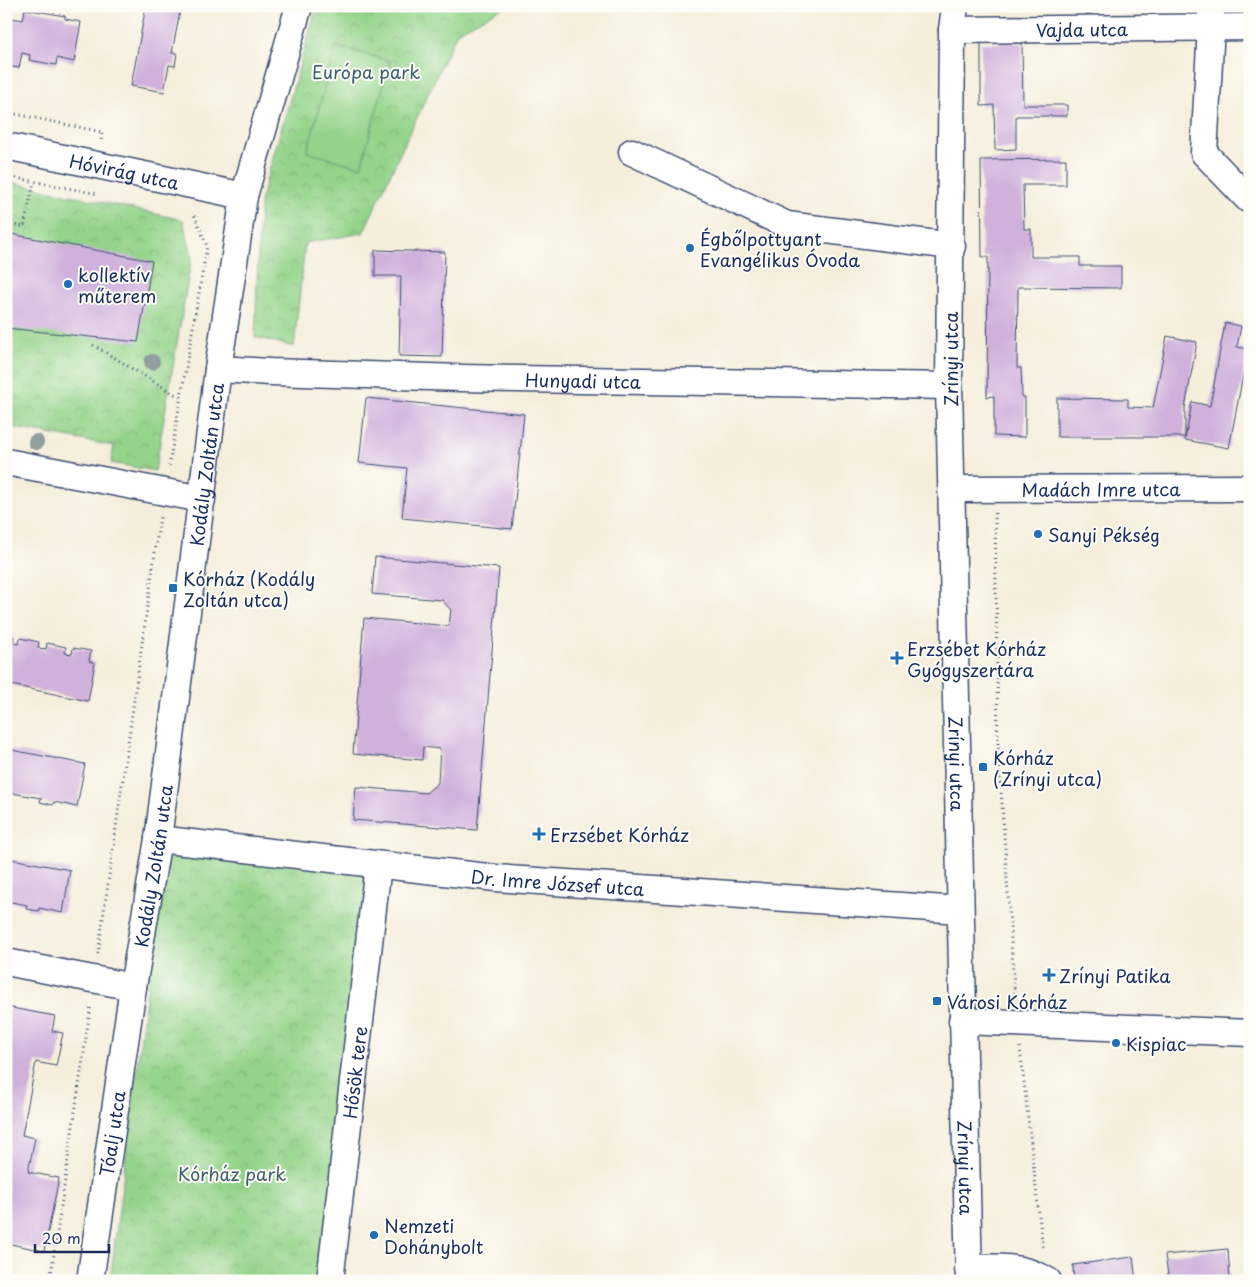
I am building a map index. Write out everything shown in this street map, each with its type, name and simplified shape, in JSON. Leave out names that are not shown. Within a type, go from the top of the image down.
[{"type":"street","name":"Kodály Zoltán utca","points":[[134,987],[158,839],[218,368],[244,196],[299,6]]},
{"type":"street","name":"Vajda utca","points":[[954,18],[1211,17],[1250,27]]},
{"type":"street","points":[[1211,17],[1204,154],[1248,199]]},
{"type":"street","name":"Zrínyi utca","points":[[954,18],[949,386],[968,1275]]},
{"type":"street","name":"Hóvirág utca","points":[[6,146],[244,196]]},
{"type":"street","points":[[632,152],[787,225],[952,246]]},
{"type":"street","name":"Hunyadi utca","points":[[218,368],[271,372],[461,378],[949,386]]},
{"type":"street","points":[[6,462],[202,499]]},
{"type":"street","name":"Madách Imre utca","points":[[952,490],[1250,488]]},
{"type":"street","name":"Dr. Imre József utca","points":[[158,839],[496,878],[960,910]]},
{"type":"street","name":"Hősök tere","points":[[330,1281],[378,865]]},
{"type":"street","points":[[6,962],[134,987]]},
{"type":"street","name":"Tóalj utca","points":[[90,1281],[134,987]]},
{"type":"street","points":[[962,1021],[1250,1033]]},
{"type":"street","points":[[968,1275],[986,1267],[1018,1269],[1047,1280]]},
{"type":"path","points":[[6,112],[102,132],[98,164]]},
{"type":"path","points":[[6,223],[24,227],[34,182],[38,152]]},
{"type":"path","points":[[6,176],[100,194]]},
{"type":"path","points":[[50,1281],[164,491],[208,246],[194,212],[184,210]]},
{"type":"path","points":[[93,345],[181,398]]},
{"type":"path","points":[[995,490],[998,744],[1017,1023],[1047,1280]]},
{"type":"green space","name":"Európa park","points":[[317,6],[505,6],[457,32],[363,233],[305,243],[294,347],[255,337],[260,202]]},
{"type":"green space","points":[[336,46],[390,61],[361,167],[307,152]]},
{"type":"green space","points":[[6,181],[183,220],[192,256],[155,471],[111,463],[114,446],[6,426]]},
{"type":"green space","name":"Kórház park","points":[[166,840],[372,864],[328,1281],[110,1281]]},
{"type":"building","points":[[146,6],[181,6],[172,53],[177,53],[175,66],[169,65],[164,92],[131,86]]},
{"type":"building","points":[[25,9],[65,16],[65,19],[81,22],[74,62],[57,58],[56,65],[29,60],[30,55],[22,53],[19,68],[6,66],[6,17],[23,20]]},
{"type":"building","points":[[981,43],[1022,43],[1023,105],[1067,105],[1067,116],[1016,116],[1016,149],[995,150],[994,105],[981,106]]},
{"type":"building","points":[[1066,159],[1066,185],[1023,185],[1024,229],[1031,229],[1031,257],[1080,257],[1080,266],[1121,266],[1121,288],[1018,287],[1017,368],[1021,368],[1022,397],[1025,397],[1025,437],[994,436],[994,396],[987,397],[988,257],[982,257],[981,160]]},
{"type":"building","points":[[6,233],[152,261],[138,342],[6,328]]},
{"type":"building","points":[[375,250],[445,252],[442,357],[399,356],[401,276],[375,276]]},
{"type":"building","points":[[1225,323],[1241,326],[1237,347],[1248,349],[1229,448],[1185,440],[1192,402],[1210,406]]},
{"type":"building","points":[[1167,336],[1197,342],[1185,408],[1185,437],[1057,437],[1057,398],[1128,399],[1128,407],[1153,408]]},
{"type":"building","points":[[366,398],[524,414],[512,529],[402,518],[407,468],[359,463]]},
{"type":"building","points":[[375,557],[499,568],[477,830],[353,820],[356,787],[426,793],[438,783],[440,749],[423,747],[422,760],[353,754],[364,618],[449,626],[451,610],[442,600],[372,594]]},
{"type":"building","points":[[6,635],[14,637],[12,643],[19,644],[20,638],[39,642],[38,648],[46,649],[47,643],[66,647],[65,653],[72,654],[73,648],[91,651],[89,661],[95,663],[88,701],[6,684]]},
{"type":"building","points":[[6,749],[85,764],[77,807],[54,802],[53,805],[40,802],[41,798],[6,792]]},
{"type":"building","points":[[6,858],[70,870],[63,913],[39,908],[39,911],[26,909],[27,905],[6,901]]},
{"type":"building","points":[[6,1007],[55,1016],[52,1031],[63,1033],[56,1066],[36,1062],[22,1135],[35,1138],[28,1172],[59,1178],[44,1251],[6,1243]]},
{"type":"building","points":[[1228,1249],[1230,1281],[1169,1281],[1165,1255]]},
{"type":"building","points":[[1133,1257],[1136,1281],[1074,1281],[1073,1265]]},
{"type":"place","name":"Égbőlpottyant Evangélikus Óvoda","points":[[690,248]]},
{"type":"place","name":"kollektív műterem","points":[[68,284]]},
{"type":"place","name":"Sanyi Pékség","points":[[1038,534]]},
{"type":"place","name":"Kórház (Kodály Zoltán utca)","points":[[173,588]]},
{"type":"place","name":"Erzsébet Kórház Gyógyszertára","points":[[897,658]]},
{"type":"place","name":"Kórház (Zrínyi utca)","points":[[983,767]]},
{"type":"place","name":"Erzsébet Kórház","points":[[539,834]]},
{"type":"place","name":"Zrínyi Patika","points":[[1049,975]]},
{"type":"place","name":"Városi Kórház","points":[[937,1001]]},
{"type":"place","name":"Kispiac","points":[[1116,1043]]},
{"type":"place","name":"Nemzeti Dohánybolt","points":[[374,1235]]}]
